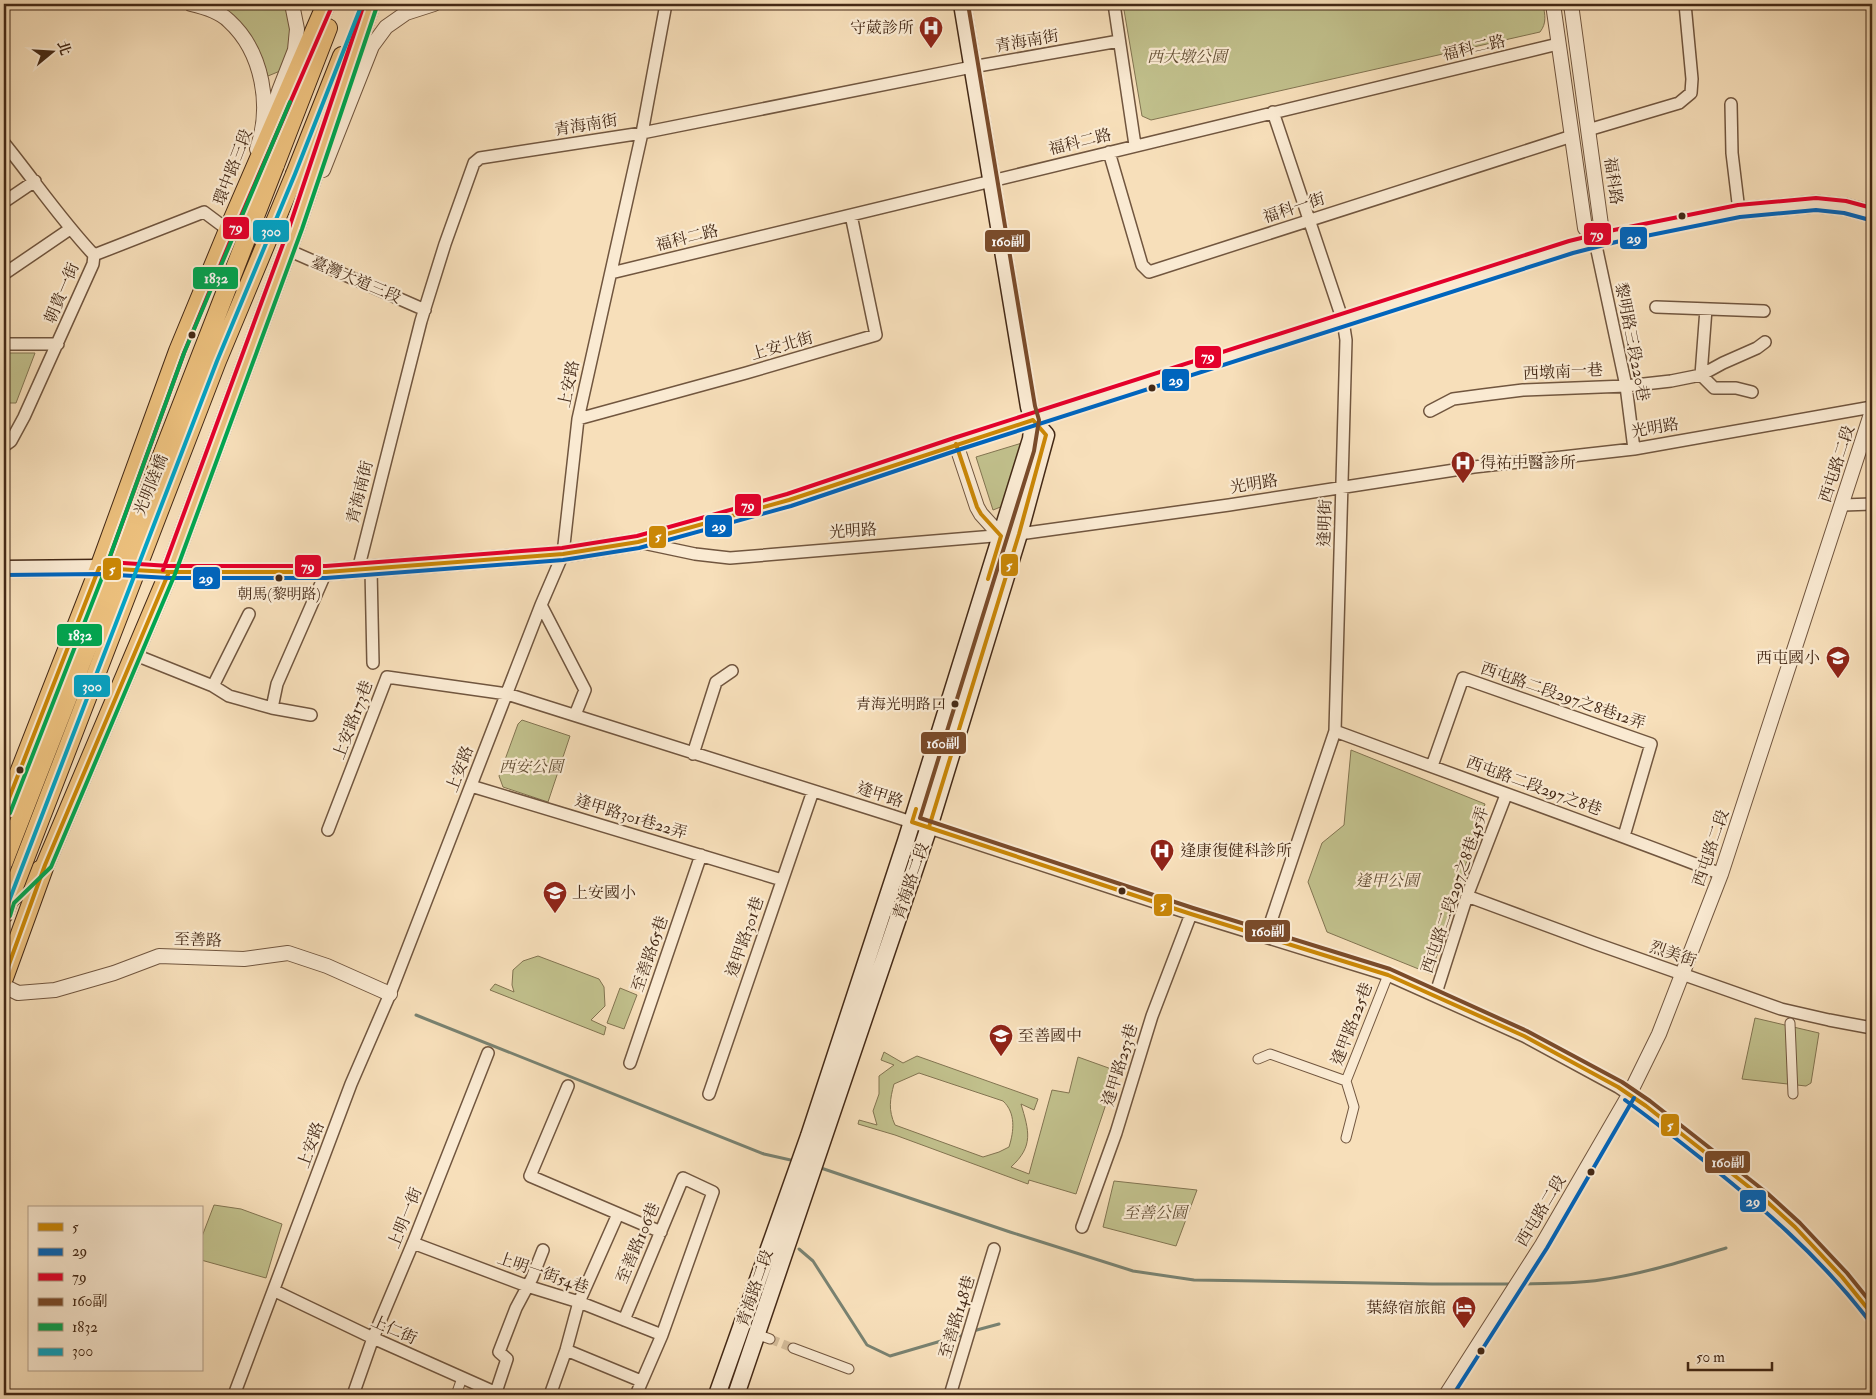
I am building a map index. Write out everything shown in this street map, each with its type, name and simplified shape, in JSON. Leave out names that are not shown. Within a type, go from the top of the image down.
[{"type":"main road","points":[[4,978],[44,865],[169,572],[296,228],[361,14],[371,4]]},
{"type":"main road","name":"青海路二段","points":[[816,1138],[929,827],[1019,534],[1046,435],[1033,420],[1028,407],[962,4]]},
{"type":"main road","points":[[4,811],[99,568],[178,351],[284,100],[332,9]]},
{"type":"main road","name":"光明陸橋","points":[[4,861],[275,165],[332,9]]},
{"type":"main road","name":"光明陸橋","points":[[6,907],[217,361],[361,14]]},
{"type":"main road","points":[[4,569],[99,568],[169,572],[326,572],[563,554],[638,542],[789,500],[956,444],[1506,267],[1595,241],[1739,211],[1816,204],[1845,207],[1872,214]]},
{"type":"main road","name":"青海路二段","points":[[816,1138],[1028,449],[1033,420]]},
{"type":"main road","points":[[6,907],[44,865]]},
{"type":"main road","points":[[799,1183],[816,1138]]},
{"type":"main road","name":"青海路二段","points":[[736,1395],[763,1336],[799,1183]]},
{"type":"main road","name":"青海路二段","points":[[717,1395],[799,1183]]},
{"type":"street","name":"環中路三段","points":[[190,4],[215,12],[228,20],[241,33],[258,67],[263,87],[265,105],[258,146],[228,230]]},
{"type":"street","name":"環中路三段","points":[[228,230],[275,106],[278,91],[295,50],[297,29],[292,4]]},
{"type":"street","points":[[296,228],[310,195],[377,4]]},
{"type":"street","points":[[296,228],[313,195],[372,46],[386,27],[406,13],[434,4]]},
{"type":"street","name":"上安路","points":[[234,1395],[351,1084],[390,994],[541,605],[563,554],[578,419],[642,133],[666,4]]},
{"type":"street","points":[[1114,4],[1135,145]]},
{"type":"street","points":[[1553,4],[1585,228],[1595,241]]},
{"type":"street","name":"福科路","points":[[1571,4],[1601,225],[1595,241]]},
{"type":"street","points":[[1588,130],[1679,103],[1691,93],[1692,79],[1685,4]]},
{"type":"street","name":"青海南街","points":[[373,663],[365,570],[425,310],[445,244],[474,163],[480,158],[642,133],[972,66],[1120,41]]},
{"type":"street","name":"福科二路","points":[[610,273],[1558,44]]},
{"type":"street","points":[[1731,104],[1732,153],[1739,211]]},
{"type":"street","name":"逢明街","points":[[1266,936],[1335,731],[1346,340],[1344,320],[1273,112]]},
{"type":"street","name":"福科一街","points":[[1108,152],[1142,265],[1149,272],[1572,136]]},
{"type":"street","points":[[4,143],[70,229],[94,255],[204,212],[228,230]]},
{"type":"street","points":[[4,202],[35,181]]},
{"type":"street","name":"上安北街","points":[[578,419],[876,335],[851,215]]},
{"type":"street","points":[[4,274],[70,229]]},
{"type":"street","name":"黎明路三段220巷","points":[[1595,241],[1626,386],[1634,449]]},
{"type":"street","name":"臺灣大道三段","points":[[288,250],[425,310]]},
{"type":"street","name":"朝貴一街","points":[[4,446],[12,441],[58,344],[93,264],[94,255]]},
{"type":"street","points":[[1656,307],[1764,310]]},
{"type":"street","points":[[1706,309],[1701,375],[1714,388],[1736,388],[1752,392]]},
{"type":"street","name":"西墩南一巷","points":[[1430,411],[1453,399],[1483,395],[1523,390],[1626,386],[1701,375],[1766,342]]},
{"type":"street","name":"朝貴一街","points":[[4,344],[58,344]]},
{"type":"street","name":"光明路","points":[[638,542],[695,554],[730,558],[1001,536],[1229,505],[1474,467],[1634,449],[1872,409]]},
{"type":"street","name":"西屯路二段","points":[[1446,1395],[1525,1272],[1630,1095],[1659,1034],[1721,874],[1872,409]]},
{"type":"street","points":[[956,444],[977,507],[1001,536]]},
{"type":"street","points":[[1842,505],[1872,504]]},
{"type":"street","points":[[272,708],[277,684],[326,572]]},
{"type":"street","points":[[541,605],[585,690],[575,715]]},
{"type":"street","points":[[213,686],[250,614]]},
{"type":"street","points":[[133,654],[213,686],[230,696],[272,708],[311,715]]},
{"type":"street","points":[[693,754],[716,682],[732,671]]},
{"type":"street","name":"上安路173巷","points":[[328,830],[387,677],[507,694]]},
{"type":"street","name":"西屯路二段297之8巷12弄","points":[[1432,766],[1463,678],[1651,744],[1624,836]]},
{"type":"street","name":"逢甲路","points":[[507,694],[929,827],[1191,914],[1388,975],[1519,1033],[1618,1087],[1733,1174],[1781,1214],[1842,1277],[1872,1314]]},
{"type":"street","name":"西屯路二段297之8巷","points":[[1335,731],[1506,795],[1624,836],[1721,874]]},
{"type":"street","name":"逢甲路301巷22弄","points":[[471,786],[782,880]]},
{"type":"street","name":"逢甲路301巷","points":[[709,1094],[813,791]]},
{"type":"street","name":"西屯路二段297之8巷45弄","points":[[1435,996],[1467,896],[1506,795]]},
{"type":"street","name":"至善路65巷","points":[[630,1063],[700,855]]},
{"type":"street","name":"烈美街","points":[[1467,896],[1781,1009],[1872,1028]]},
{"type":"street","name":"逢甲路253巷","points":[[1082,1227],[1116,1133],[1152,1016],[1191,914]]},
{"type":"street","name":"至善路","points":[[4,986],[18,992],[55,990],[114,973],[159,956],[244,959],[288,953],[327,966],[390,994]]},
{"type":"street","name":"逢甲路225巷","points":[[1258,1059],[1270,1054],[1346,1081],[1388,975]]},
{"type":"street","points":[[1790,1022],[1792,1094]]},
{"type":"street","name":"上明一街","points":[[353,1395],[373,1338],[413,1243],[488,1053]]},
{"type":"street","points":[[1346,1081],[1354,1107],[1346,1138]]},
{"type":"street","points":[[568,1086],[530,1176],[661,1232]]},
{"type":"street","name":"至善路106巷","points":[[624,1320],[683,1178],[713,1192],[662,1335]]},
{"type":"street","points":[[550,1395],[566,1350],[579,1302],[618,1214]]},
{"type":"street","name":"上明一街54巷","points":[[413,1243],[527,1286],[579,1302],[662,1335]]},
{"type":"street","name":"至善路148巷","points":[[950,1395],[994,1249]]},
{"type":"street","points":[[497,1394],[507,1359],[500,1352],[516,1308],[543,1250]]},
{"type":"street","name":"上仁街","points":[[274,1291],[497,1394]]},
{"type":"street","points":[[636,1395],[662,1335]]},
{"type":"street","points":[[793,1348],[848,1369]]},
{"type":"street","points":[[566,1350],[641,1381]]},
{"type":"street","points":[[456,1395],[462,1378]]},
{"type":"green space","points":[[206,4],[287,4],[294,34],[280,71],[268,76],[262,58],[248,35]]},
{"type":"green space","name":"西大墩公園","points":[[1123,4],[1543,4],[1545,19],[1540,32],[1151,120],[1142,116]]},
{"type":"green space","points":[[4,353],[35,353],[16,403],[4,403]]},
{"type":"green space","points":[[1022,443],[1003,506],[993,510],[976,457]]},
{"type":"green space","name":"西安公園","points":[[522,720],[570,736],[548,802],[503,787],[499,776],[518,724]]},
{"type":"green space","name":"逢甲公園","points":[[1351,750],[1485,804],[1431,974],[1327,932],[1308,882],[1322,843],[1344,825]]},
{"type":"green space","points":[[538,956],[599,979],[604,987],[605,1006],[591,1020],[606,1027],[604,1035],[490,990],[495,984],[514,992],[512,985],[513,970],[523,961]]},
{"type":"green space","points":[[620,988],[637,995],[624,1029],[607,1023]]},
{"type":"green space","points":[[1755,1018],[1819,1033],[1811,1083],[1806,1086],[1742,1079]]},
{"type":"green space","points":[[884,1052],[903,1063],[917,1056],[1038,1099],[1034,1110],[1021,1104],[1028,1138],[1023,1152],[1011,1167],[1029,1174],[1052,1090],[1069,1093],[1078,1057],[1117,1071],[1076,1194],[1029,1180],[1028,1184],[895,1135],[858,1124],[859,1120],[877,1125],[873,1111],[879,1094],[879,1076],[894,1065],[881,1060]],"holes":[[[919,1073],[1003,1101],[1010,1111],[1013,1122],[1009,1147],[983,1157],[895,1125],[891,1109],[894,1084]]]},
{"type":"green space","name":"至善公園","points":[[1114,1181],[1197,1190],[1176,1246],[1103,1227]]},
{"type":"green space","points":[[214,1205],[241,1209],[282,1224],[266,1278],[202,1260],[202,1236]]},
{"type":"waterway","points":[[416,1015],[764,1154],[795,1161]]},
{"type":"waterway","points":[[818,1167],[1010,1232],[1133,1271],[1194,1280],[1512,1284]]},
{"type":"waterway","points":[[1523,1284],[1600,1280],[1663,1267],[1726,1248]]},
{"type":"waterway","points":[[799,1249],[813,1261],[867,1345],[890,1356],[965,1334]]},
{"type":"waterway","points":[[973,1331],[999,1324]]},
{"type":"tunnel","points":[[770,1339],[793,1348]]},
{"type":"transit line","name":"300","points":[[4,914],[217,361],[295,174],[362,4]]},
{"type":"transit line","name":"79","points":[[163,570],[290,225],[364,4]]},
{"type":"transit line","name":"160副","points":[[968,4],[1035,406],[1039,420],[1034,451],[920,818],[1193,908],[1390,969],[1527,1031],[1622,1082],[1650,1101],[1767,1193],[1800,1223],[1847,1273],[1872,1304]]},
{"type":"transit line","name":"79","points":[[332,6],[184,353],[108,562],[169,566],[326,566],[562,548],[637,536],[787,494],[954,438],[1569,241],[1738,205],[1816,198],[1846,201],[1872,208]]},
{"type":"transit line","name":"1832","points":[[10,916],[14,903],[51,867],[175,574],[302,229],[377,6]]},
{"type":"transit line","name":"1832","points":[[10,813],[105,570],[184,353],[290,102]]},
{"type":"transit line","name":"29","points":[[4,575],[99,574],[169,578],[326,578],[563,560],[639,548],[791,506],[958,450],[1573,253],[1616,242],[1740,217],[1816,210],[1844,213],[1870,220]]},
{"type":"transit line","name":"5","points":[[4,811],[99,568],[169,572],[326,572],[563,554],[638,542],[789,500],[1033,420],[1046,435],[1019,534],[929,827]]},
{"type":"transit line","name":"5","points":[[956,444],[977,507],[1001,536],[988,579]]},
{"type":"transit line","name":"5","points":[[4,978],[45,865],[169,572]]},
{"type":"transit line","name":"5","points":[[916,809],[912,822],[1191,914],[1388,975],[1524,1036],[1618,1087],[1646,1106],[1763,1198],[1795,1227],[1842,1277],[1872,1314]]},
{"type":"transit line","name":"29","points":[[1453,1395],[1547,1248],[1634,1098]]},
{"type":"transit line","name":"29","points":[[1625,1100],[1698,1156],[1766,1212],[1829,1273],[1867,1318]]},
{"type":"place","name":"守葳診所","points":[[931,49]]},
{"type":"place","name":"得祐中醫診所","points":[[1463,484]]},
{"type":"place","name":"朝馬(黎明路)","points":[[279,578]]},
{"type":"place","name":"西屯國小","points":[[1838,679]]},
{"type":"place","name":"青海光明路口","points":[[955,704]]},
{"type":"place","name":"逢康復健科診所","points":[[1162,872]]},
{"type":"place","name":"上安國小","points":[[555,914]]},
{"type":"place","name":"至善國中","points":[[1001,1057]]},
{"type":"place","name":"葉綠宿旅館","points":[[1464,1329]]}]
